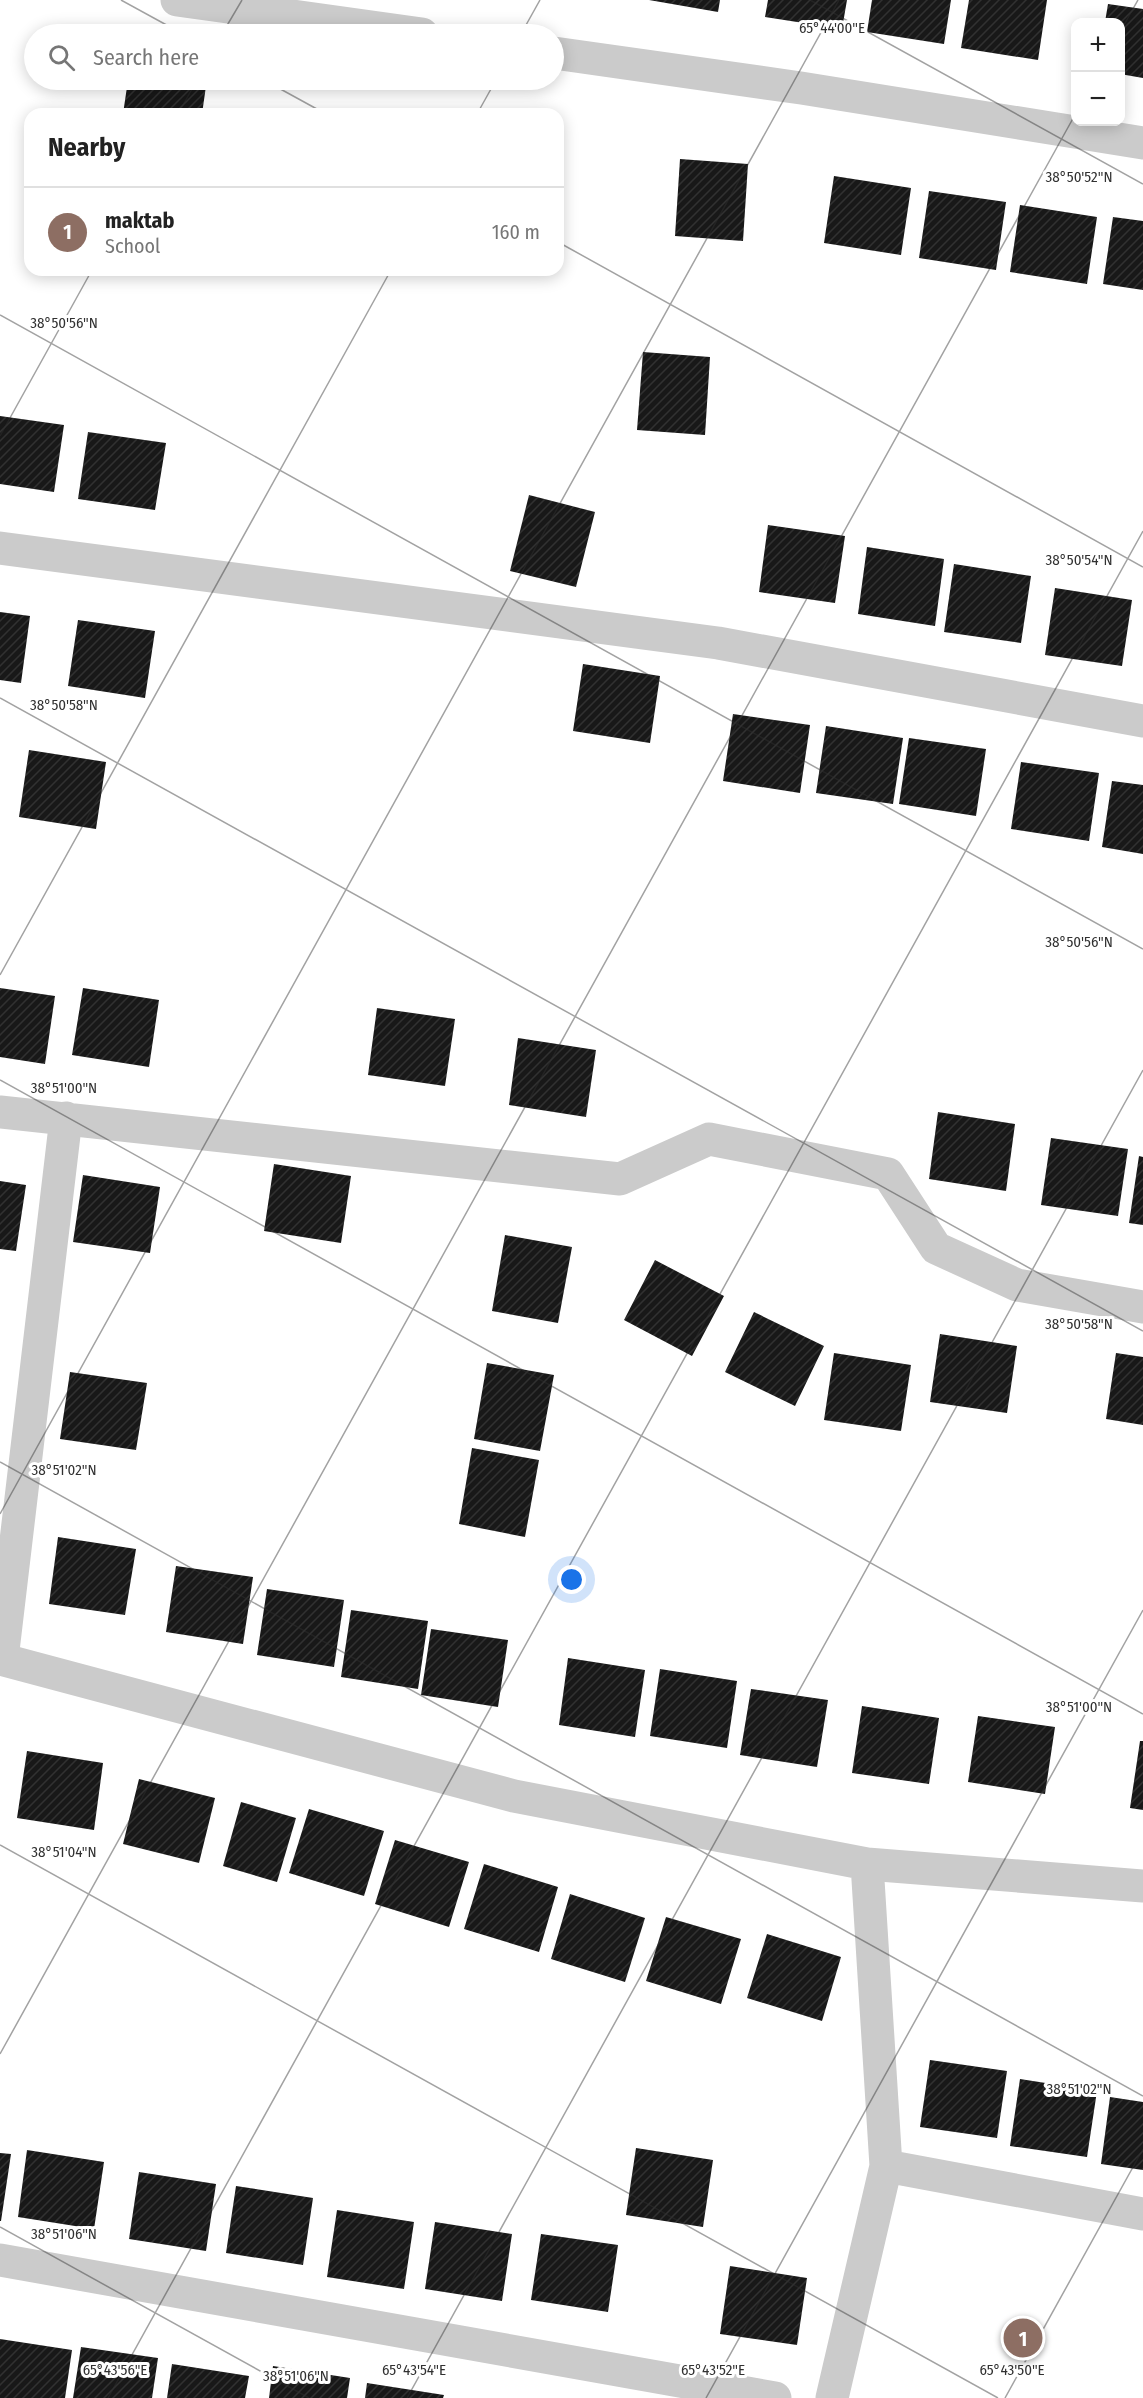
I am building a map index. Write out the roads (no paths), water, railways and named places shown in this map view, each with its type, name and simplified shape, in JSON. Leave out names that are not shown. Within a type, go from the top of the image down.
[{"type":"street","points":[[177,0],[350,24]]},
{"type":"street","points":[[564,54],[801,88],[1143,143]]},
{"type":"street","points":[[0,548],[718,643],[1143,721]]},
{"type":"street","points":[[0,1112],[620,1179],[709,1139],[888,1174],[936,1248],[1017,1285],[1143,1307]]},
{"type":"street","points":[[66,1118],[1,1659],[514,1796],[867,1864],[1143,1886]]},
{"type":"street","points":[[832,2398],[886,2166],[867,1864]]},
{"type":"street","points":[[886,2166],[1143,2214]]},
{"type":"street","points":[[0,2260],[775,2398]]},
{"type":"place","name":"maktab","points":[[1023,2338]]}]
